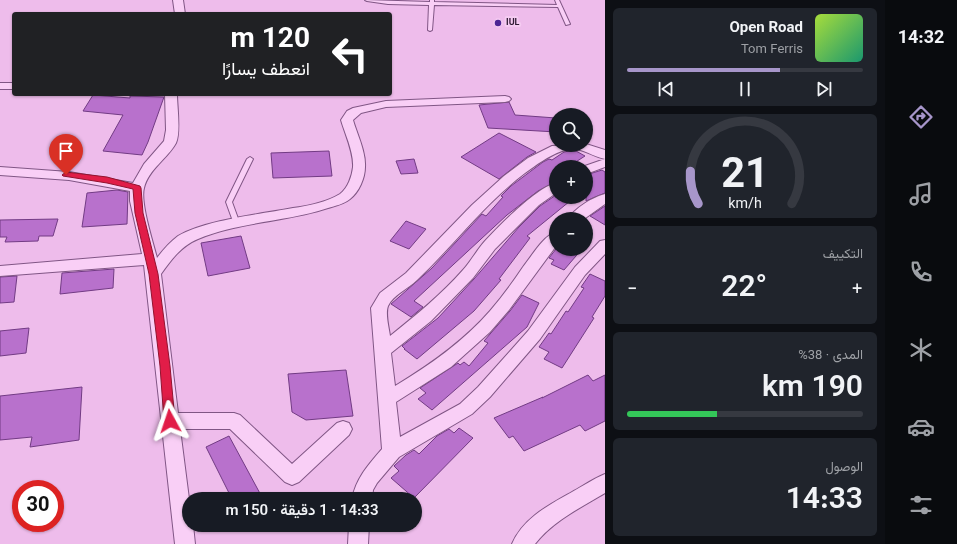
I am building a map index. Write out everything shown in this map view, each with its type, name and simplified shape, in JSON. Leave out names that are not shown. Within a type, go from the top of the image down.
[{"type":"street","points":[[178,0],[180,12]]},
{"type":"street","points":[[0,86],[12,86]]},
{"type":"street","points":[[171,96],[172,130],[170,142],[149,167],[137,188],[139,213],[152,266],[185,544]]},
{"type":"street","points":[[0,271],[152,266],[183,240],[209,230],[309,210],[339,200],[346,196],[355,184],[359,167],[358,156],[347,120],[354,111],[374,106],[398,103],[505,99]]},
{"type":"street","points":[[392,451],[379,308],[385,297],[411,277],[477,208],[504,183],[533,161],[547,153],[563,147],[580,146],[596,150],[605,155]]},
{"type":"street","points":[[593,167],[605,163]]},
{"type":"street","points":[[0,172],[66,175],[107,180],[137,188]]},
{"type":"street","points":[[384,350],[436,306],[468,274],[490,245],[534,202],[549,192]]},
{"type":"street","points":[[582,212],[605,198]]},
{"type":"street","points":[[387,400],[446,363],[474,337],[497,314],[537,258],[549,245]]},
{"type":"street","points":[[363,492],[370,477],[392,451],[450,419],[474,403],[520,352],[554,308],[580,270],[605,245]]},
{"type":"street","points":[[170,421],[234,421],[292,476],[342,430]]},
{"type":"street","points":[[522,544],[536,527],[548,517],[605,483]]},
{"type":"street","points":[[358,544],[359,532]]},
{"type":"lane","points":[[367,0],[388,3],[432,2],[560,6]]},
{"type":"lane","points":[[557,0],[568,24]]},
{"type":"lane","points":[[430,30],[432,2]]},
{"type":"lane","points":[[237,224],[229,202],[250,159]]},
{"type":"building","points":[[92,96],[130,98],[130,96],[164,97],[142,155],[103,151],[123,115],[83,111]]},
{"type":"building","points":[[509,102],[515,115],[549,117],[549,132],[488,128],[479,105]]},
{"type":"building","points":[[499,133],[536,152],[527,157],[499,179],[461,157]]},
{"type":"building","points":[[329,151],[332,176],[273,178],[271,153]]},
{"type":"building","points":[[564,152],[578,152],[585,156],[579,160],[552,160]]},
{"type":"building","points":[[414,159],[418,173],[401,174],[396,161]]},
{"type":"building","points":[[549,159],[552,160],[549,160],[549,186],[538,191],[507,215],[414,301],[423,307],[411,317],[391,304],[432,268],[482,214],[486,216],[503,197],[501,196],[511,186]]},
{"type":"building","points":[[602,170],[605,172],[605,193],[593,198],[593,173]]},
{"type":"building","points":[[117,190],[128,192],[127,224],[82,227],[87,193]]},
{"type":"building","points":[[549,200],[549,204],[566,204],[557,212],[549,212],[549,218],[527,236],[530,238],[499,279],[501,280],[474,311],[417,359],[404,349],[402,346],[438,318],[519,227],[540,206]]},
{"type":"building","points":[[605,206],[605,225],[593,218],[593,214]]},
{"type":"building","points":[[58,219],[53,236],[39,236],[38,241],[5,242],[7,237],[0,237],[0,220]]},
{"type":"building","points":[[406,221],[426,229],[409,249],[390,241]]},
{"type":"building","points":[[241,236],[250,268],[208,276],[201,243]]},
{"type":"building","points":[[551,256],[576,256],[564,270],[551,264],[554,260],[549,258]]},
{"type":"building","points":[[114,269],[113,288],[60,294],[62,273]]},
{"type":"building","points":[[590,274],[605,281],[605,296],[592,317],[594,318],[562,368],[544,359],[549,352],[539,347],[549,333],[551,334],[566,311],[568,312],[584,288],[581,287]]},
{"type":"building","points":[[17,276],[14,302],[0,303],[0,277]]},
{"type":"building","points":[[522,295],[539,303],[527,327],[432,410],[418,399],[426,393],[420,388],[458,363],[460,365],[464,362],[469,366],[488,343],[484,341]]},
{"type":"building","points":[[29,328],[26,353],[0,356],[0,331]]},
{"type":"building","points":[[346,370],[353,416],[306,420],[292,412],[288,374]]},
{"type":"building","points":[[588,375],[593,381],[605,375],[605,421],[585,431],[580,425],[524,451],[513,436],[509,438],[494,418],[543,397],[542,398]]},
{"type":"building","points":[[82,387],[79,440],[30,447],[32,437],[0,440],[0,396]]},
{"type":"building","points":[[459,428],[473,438],[420,492],[407,492],[391,478],[399,471],[394,466],[406,455],[414,450],[419,454],[437,436],[449,429],[454,433]]},
{"type":"building","points":[[229,436],[259,492],[228,492],[206,447]]},
{"type":"place","name":"IUL","points":[[498,23]]},
{"type":"route","points":[[66,175],[107,180],[137,188],[139,213],[153,274],[165,366],[170,421]]}]
